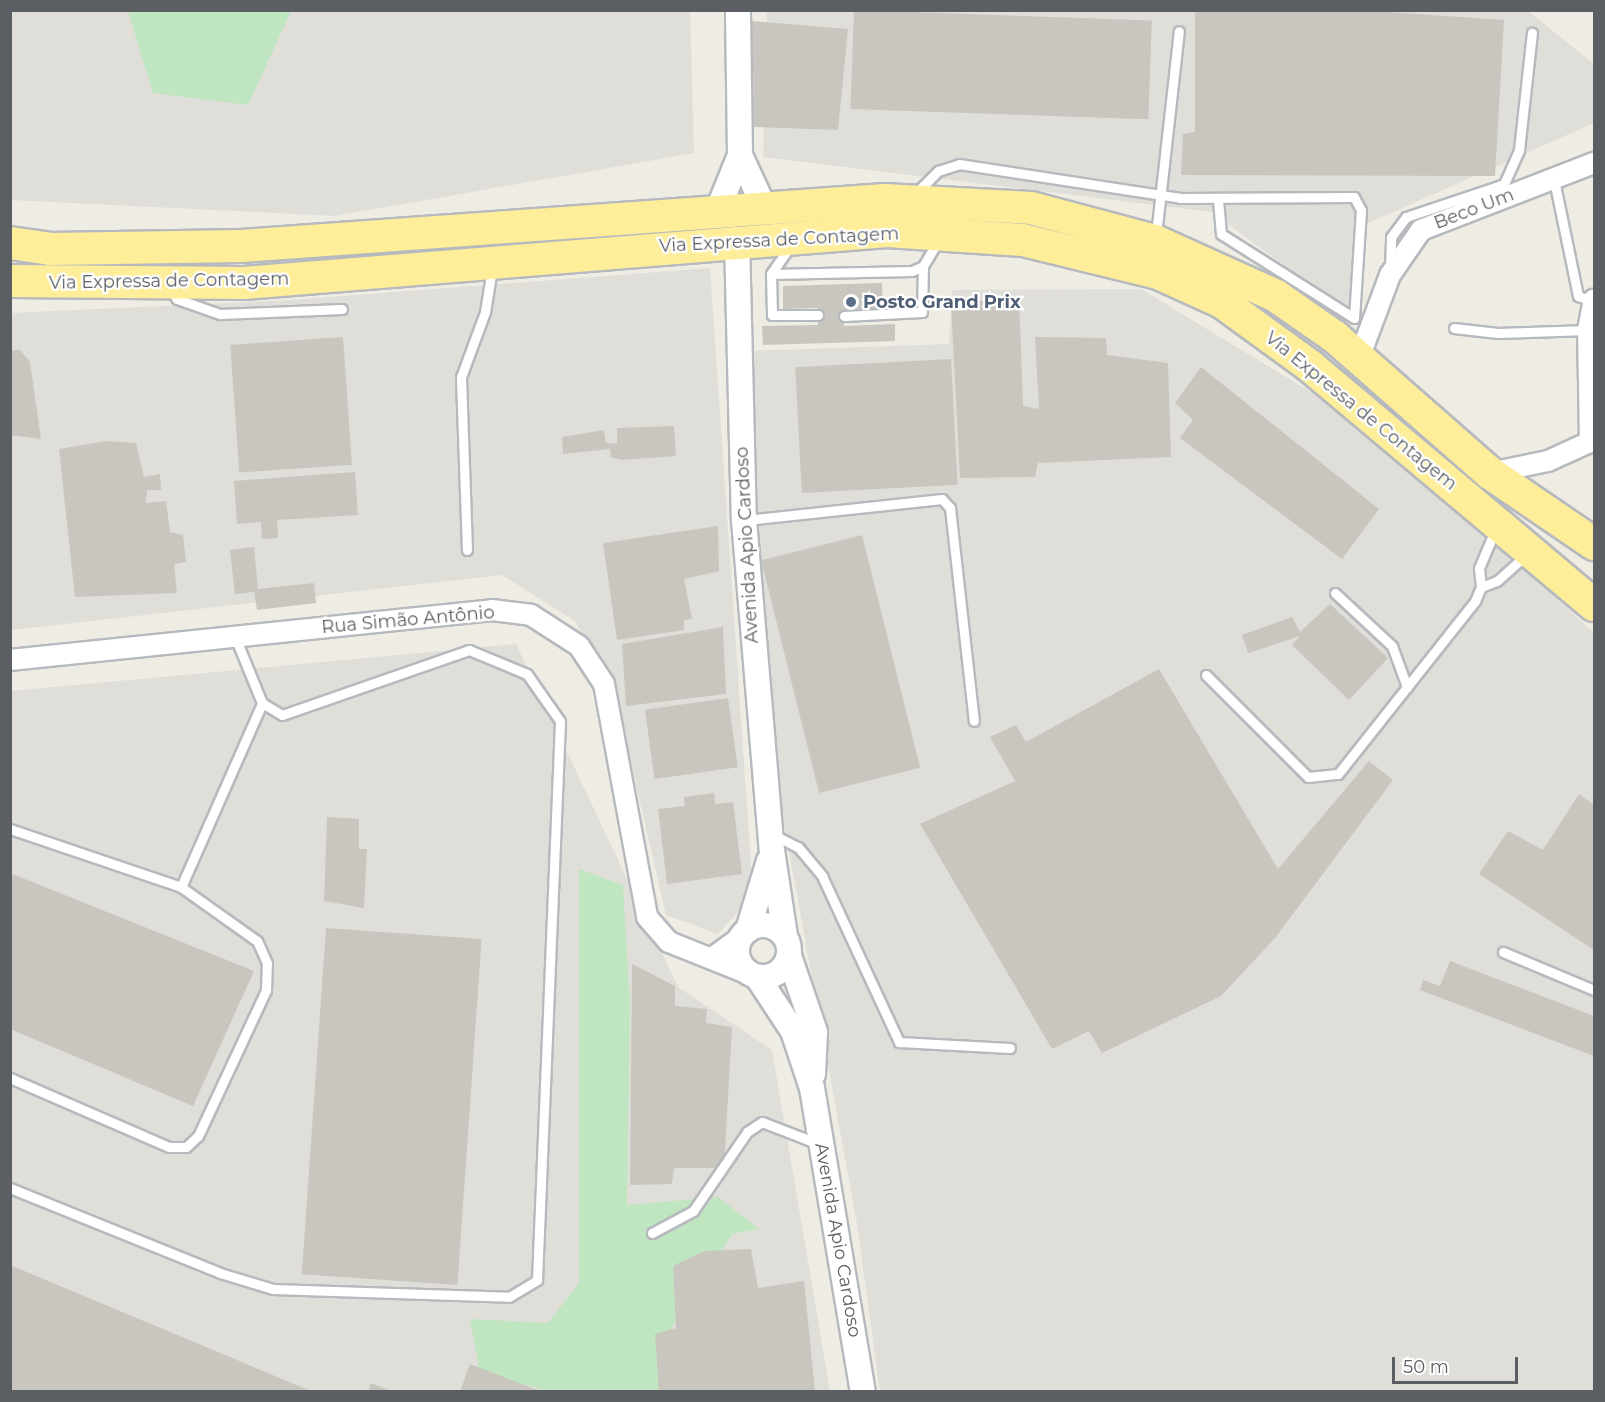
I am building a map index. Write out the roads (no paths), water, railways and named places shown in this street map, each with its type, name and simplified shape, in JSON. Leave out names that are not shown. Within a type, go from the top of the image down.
[{"type":"highway","name":"Via Expressa de Contagem","points":[[10,243],[51,249],[241,246],[717,212],[908,201],[1031,208],[1155,240],[1276,296],[1368,365],[1490,473],[1594,544]]},
{"type":"highway","name":"Via Expressa de Contagem","points":[[10,281],[244,283],[737,239],[798,236],[942,235],[1023,240],[1158,273],[1222,302],[1310,366],[1594,605]]},
{"type":"street","points":[[717,212],[740,155],[738,10]]},
{"type":"street","points":[[740,155],[765,209]]},
{"type":"street","name":"Beco Um","points":[[1368,365],[1390,275],[1407,244],[1441,218],[1554,180],[1594,163]]},
{"type":"street","name":"Avenida Apio Cardoso","points":[[737,239],[744,520],[771,841],[787,946],[815,1032],[812,1088]]},
{"type":"street","points":[[1490,473],[1548,461],[1592,441],[1588,330],[1593,300]]},
{"type":"street","name":"Rua Simão Antônio","points":[[10,660],[492,610],[531,615],[557,628],[579,646],[604,684],[647,917],[669,942],[753,976]]},
{"type":"street","name":"Avenida Apio Cardoso","points":[[744,933],[771,841]]},
{"type":"street","points":[[712,958],[744,933],[768,925],[787,946],[778,973],[753,976],[737,957],[744,933]]},
{"type":"street","name":"Avenida Apio Cardoso","points":[[753,976],[793,1031],[812,1088],[863,1392]]},
{"type":"lane","points":[[1155,240],[1162,196],[1179,31]]},
{"type":"lane","points":[[1390,275],[1391,237],[1406,217],[1504,184],[1519,150],[1532,33]]},
{"type":"lane","points":[[908,201],[938,171],[959,164],[1162,196],[1358,201],[1354,318],[1221,234],[1218,198]]},
{"type":"lane","points":[[1554,180],[1578,296],[1593,300]]},
{"type":"lane","points":[[844,316],[922,312],[923,266],[942,235]]},
{"type":"lane","points":[[798,236],[771,274],[772,315],[818,315]]},
{"type":"lane","points":[[467,550],[461,377],[485,312],[494,261]]},
{"type":"lane","points":[[771,274],[923,266]]},
{"type":"lane","points":[[167,284],[177,299],[220,314],[342,309]]},
{"type":"lane","points":[[1454,328],[1498,333],[1588,330]]},
{"type":"lane","points":[[744,520],[942,499],[950,508],[974,721]]},
{"type":"lane","points":[[1481,587],[1479,568],[1498,523]]},
{"type":"lane","points":[[1206,675],[1308,777],[1321,779],[1338,774],[1407,687],[1481,587],[1497,581],[1530,551]]},
{"type":"lane","points":[[1335,593],[1392,646],[1407,687]]},
{"type":"lane","points":[[10,1188],[220,1273],[273,1289],[509,1298],[537,1280],[560,721],[527,674],[469,650],[294,715],[282,715],[262,703],[235,637]]},
{"type":"lane","points":[[181,887],[262,703]]},
{"type":"lane","points":[[10,829],[181,887],[257,941],[267,963],[266,990],[198,1136],[186,1147],[169,1147],[10,1078]]},
{"type":"lane","points":[[771,841],[798,847],[822,876],[899,1042],[1010,1048]]},
{"type":"lane","points":[[1503,952],[1594,990]]},
{"type":"lane","points":[[652,1233],[693,1211],[747,1132],[762,1122],[822,1145]]},
{"type":"place","name":"Posto Grand Prix","points":[[851,302]]}]
